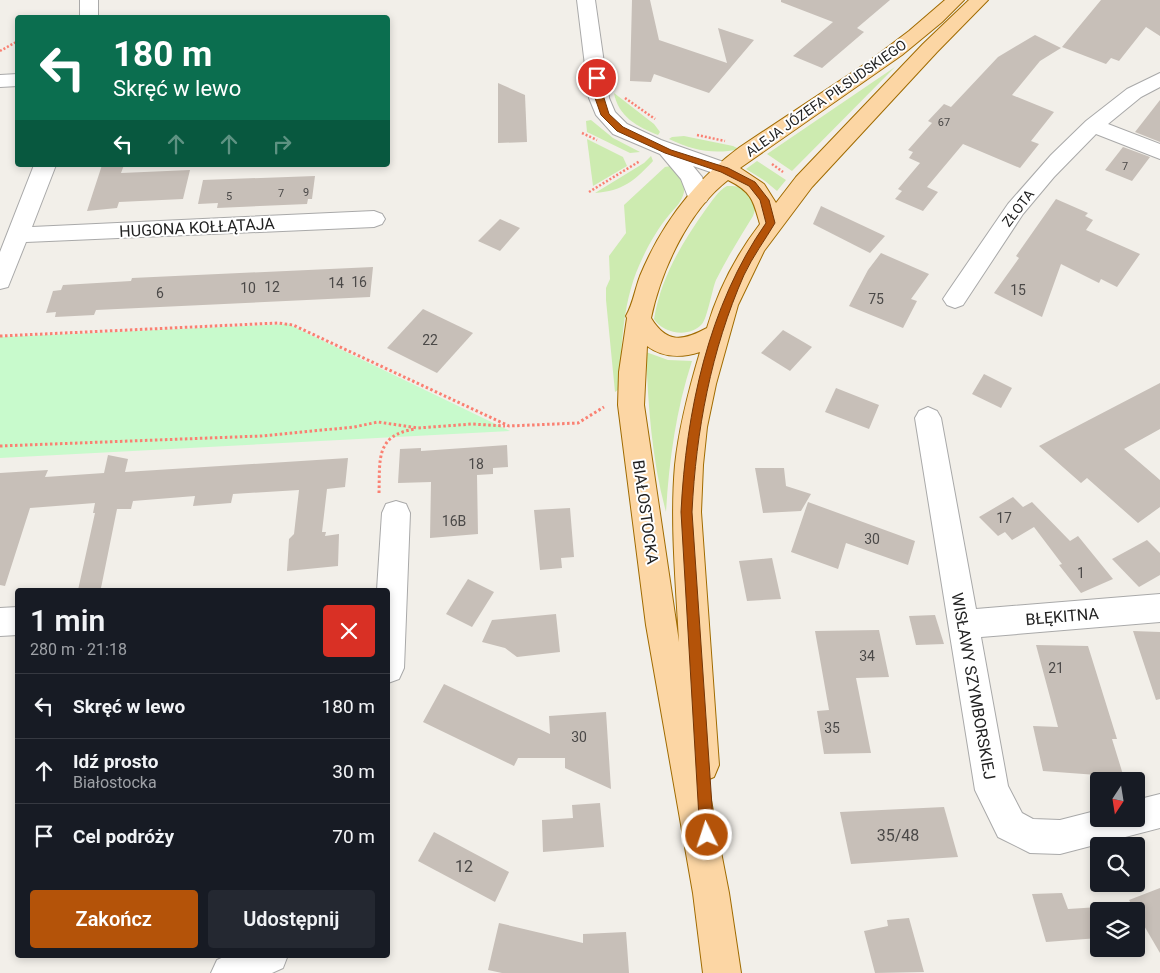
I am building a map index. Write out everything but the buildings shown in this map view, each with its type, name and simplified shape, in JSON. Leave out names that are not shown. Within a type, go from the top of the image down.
[{"type":"main road","name":"ALEJA JÓZEFA PIŁSUDSKIEGO","points":[[698,197],[724,170],[885,59],[914,37],[955,0]]},
{"type":"main road","name":"ALEJA JÓZEFA PIŁSUDSKIEGO","points":[[771,223],[804,182],[930,48],[979,0]]},
{"type":"main road","points":[[724,170],[748,181],[756,187],[765,200],[771,223]]},
{"type":"main road","name":"BIAŁOSTOCKA","points":[[698,197],[660,254],[638,316],[632,345],[630,377],[661,625],[711,894],[722,973]]},
{"type":"main road","name":"BIAŁOSTOCKA","points":[[711,894],[687,512],[689,465],[694,427],[716,334],[739,275],[771,223]]},
{"type":"main road","points":[[638,316],[652,338],[666,346],[685,348],[701,344],[716,334]]},
{"type":"street","points":[[89,0],[89,15]]},
{"type":"street","points":[[586,0],[600,98],[606,115],[620,129],[668,152],[724,170]]},
{"type":"street","name":"ZŁOTA","points":[[955,299],[1007,221],[1050,168],[1092,125],[1134,93],[1160,79]]},
{"type":"street","points":[[0,81],[15,80]]},
{"type":"street","points":[[1092,125],[1160,152]]},
{"type":"street","points":[[668,152],[690,177],[698,197]]},
{"type":"street","points":[[0,281],[44,167]]},
{"type":"street","name":"HUGONA KOŁŁĄTAJA","points":[[19,235],[374,218]]},
{"type":"street","name":"WISŁAWY SZYMBORSKIEJ","points":[[928,418],[992,790],[1010,826],[1030,836],[1060,837],[1096,828]]},
{"type":"street","points":[[390,588],[396,512]]},
{"type":"street","name":"BŁĘKITNA","points":[[963,624],[1160,608]]},
{"type":"street","points":[[0,622],[15,621]]},
{"type":"street","points":[[1145,815],[1160,811]]},
{"type":"street","points":[[230,973],[263,958]]},
{"type":"path","points":[[0,51],[15,43]]},
{"type":"path","points":[[582,133],[599,141]]},
{"type":"path","points":[[694,135],[730,142]]},
{"type":"path","points":[[589,192],[640,160],[632,156]]},
{"type":"path","points":[[768,162],[790,176]]},
{"type":"path","points":[[0,336],[288,324],[509,426]]},
{"type":"path","points":[[396,512],[379,505],[380,459],[386,443],[396,433],[418,428],[472,424],[509,426],[578,423],[604,407]]},
{"type":"path","points":[[0,446],[261,436],[354,428],[378,422],[418,428]]},
{"type":"green space","points":[[895,67],[792,171],[767,154]]},
{"type":"green space","points":[[614,93],[654,124],[660,132],[658,135],[630,120],[620,108]]},
{"type":"green space","points":[[591,120],[613,138],[640,152],[630,153],[587,132],[586,121]]},
{"type":"green space","points":[[684,136],[733,146],[739,149],[721,152],[703,150],[669,139]]},
{"type":"green space","points":[[587,139],[623,157],[627,166],[593,186]]},
{"type":"green space","points":[[651,156],[653,161],[627,184],[613,190],[595,193],[644,163]]},
{"type":"green space","points":[[757,161],[786,180],[777,191],[746,169]]},
{"type":"green space","points":[[671,166],[683,181],[684,192],[680,202],[652,240],[636,273],[624,322],[619,389],[615,392],[606,300],[606,288],[610,279],[609,256],[626,233],[624,205],[665,167]]},
{"type":"green space","points":[[727,186],[738,187],[748,194],[756,207],[753,216],[716,280],[702,324],[684,333],[670,331],[658,324],[654,319],[667,275],[697,222],[715,196]]},
{"type":"green space","points":[[288,324],[510,431],[0,458],[0,337]]},
{"type":"green space","points":[[646,352],[668,360],[692,361],[686,379],[674,436],[666,512],[657,473],[652,433]]},
{"type":"route","points":[[597,78],[600,98],[606,115],[620,129],[668,152],[724,170],[748,181],[760,192],[765,200],[771,223],[739,275],[716,334],[694,427],[689,465],[687,512],[707,835]]}]
